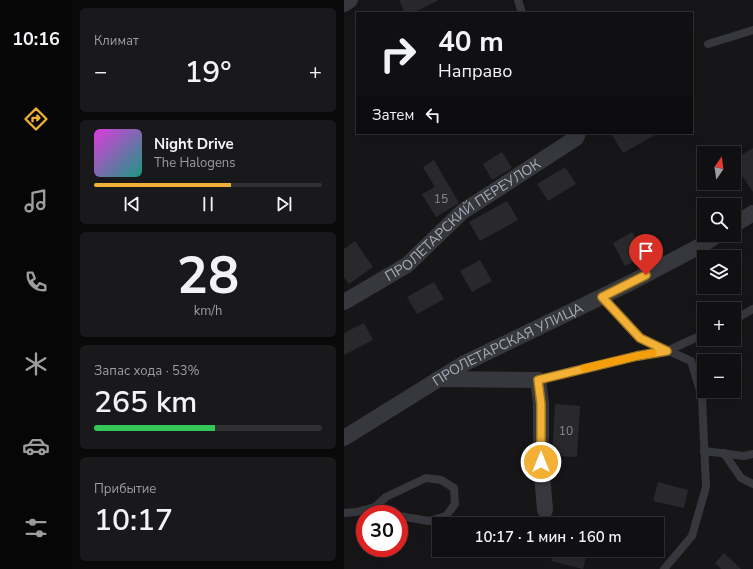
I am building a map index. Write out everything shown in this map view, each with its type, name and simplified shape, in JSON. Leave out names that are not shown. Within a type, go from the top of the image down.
[{"type":"street","points":[[344,4],[350,0]]},
{"type":"street","name":"ПРОЛЕТАРСКИЙ ПЕРЕУЛОК","points":[[344,302],[407,265],[462,212],[576,138],[578,134]]},
{"type":"street","points":[[741,221],[753,213]]},
{"type":"street","name":"ПРОЛЕТАРСКАЯ УЛИЦА","points":[[344,438],[463,364],[632,282],[707,242]]},
{"type":"street","points":[[438,380],[538,380],[541,404],[541,462],[545,510]]},
{"type":"lane","points":[[518,0],[522,12]]},
{"type":"lane","points":[[708,44],[753,30]]},
{"type":"lane","points":[[602,297],[640,338],[691,361],[702,397],[706,487],[692,536],[664,569]]},
{"type":"lane","points":[[741,316],[753,309]]},
{"type":"lane","points":[[538,380],[637,356],[667,351],[697,337]]},
{"type":"lane","points":[[704,451],[744,456],[753,454]]},
{"type":"lane","points":[[724,454],[741,478],[753,485]]},
{"type":"lane","points":[[377,505],[386,497],[426,478],[441,480],[454,488],[455,504],[446,516],[429,521],[408,518]]},
{"type":"lane","points":[[344,513],[356,512]]},
{"type":"building","points":[[399,0],[439,0],[415,12],[405,12]]},
{"type":"building","points":[[612,134],[657,134],[623,153]]},
{"type":"building","points":[[753,148],[753,192],[741,174],[741,156]]},
{"type":"building","points":[[502,152],[512,168],[492,180],[483,164]]},
{"type":"building","points":[[434,160],[459,203],[436,217],[422,194],[435,187],[423,167]]},
{"type":"building","points":[[565,167],[576,184],[548,201],[537,184]]},
{"type":"building","points":[[507,201],[518,220],[480,241],[469,222]]},
{"type":"building","points":[[632,232],[645,256],[625,266],[613,243]]},
{"type":"building","points":[[355,241],[373,267],[349,284],[344,277],[344,249]]},
{"type":"building","points":[[480,260],[492,281],[472,292],[460,271]]},
{"type":"building","points":[[434,282],[444,299],[417,314],[407,297]]},
{"type":"building","points":[[364,323],[373,340],[344,355],[344,333]]},
{"type":"building","points":[[555,404],[580,406],[577,457],[552,456]]},
{"type":"building","points":[[658,482],[688,490],[684,508],[653,501]]},
{"type":"building","points":[[724,553],[741,569],[721,569],[715,563]]},
{"type":"building","points":[[552,557],[586,557],[583,569],[551,561]]},
{"type":"slow traffic","points":[[584,368],[653,353]]},
{"type":"route","points":[[541,462],[541,404],[538,380],[637,356],[667,351],[640,338],[602,297],[646,275]]}]
